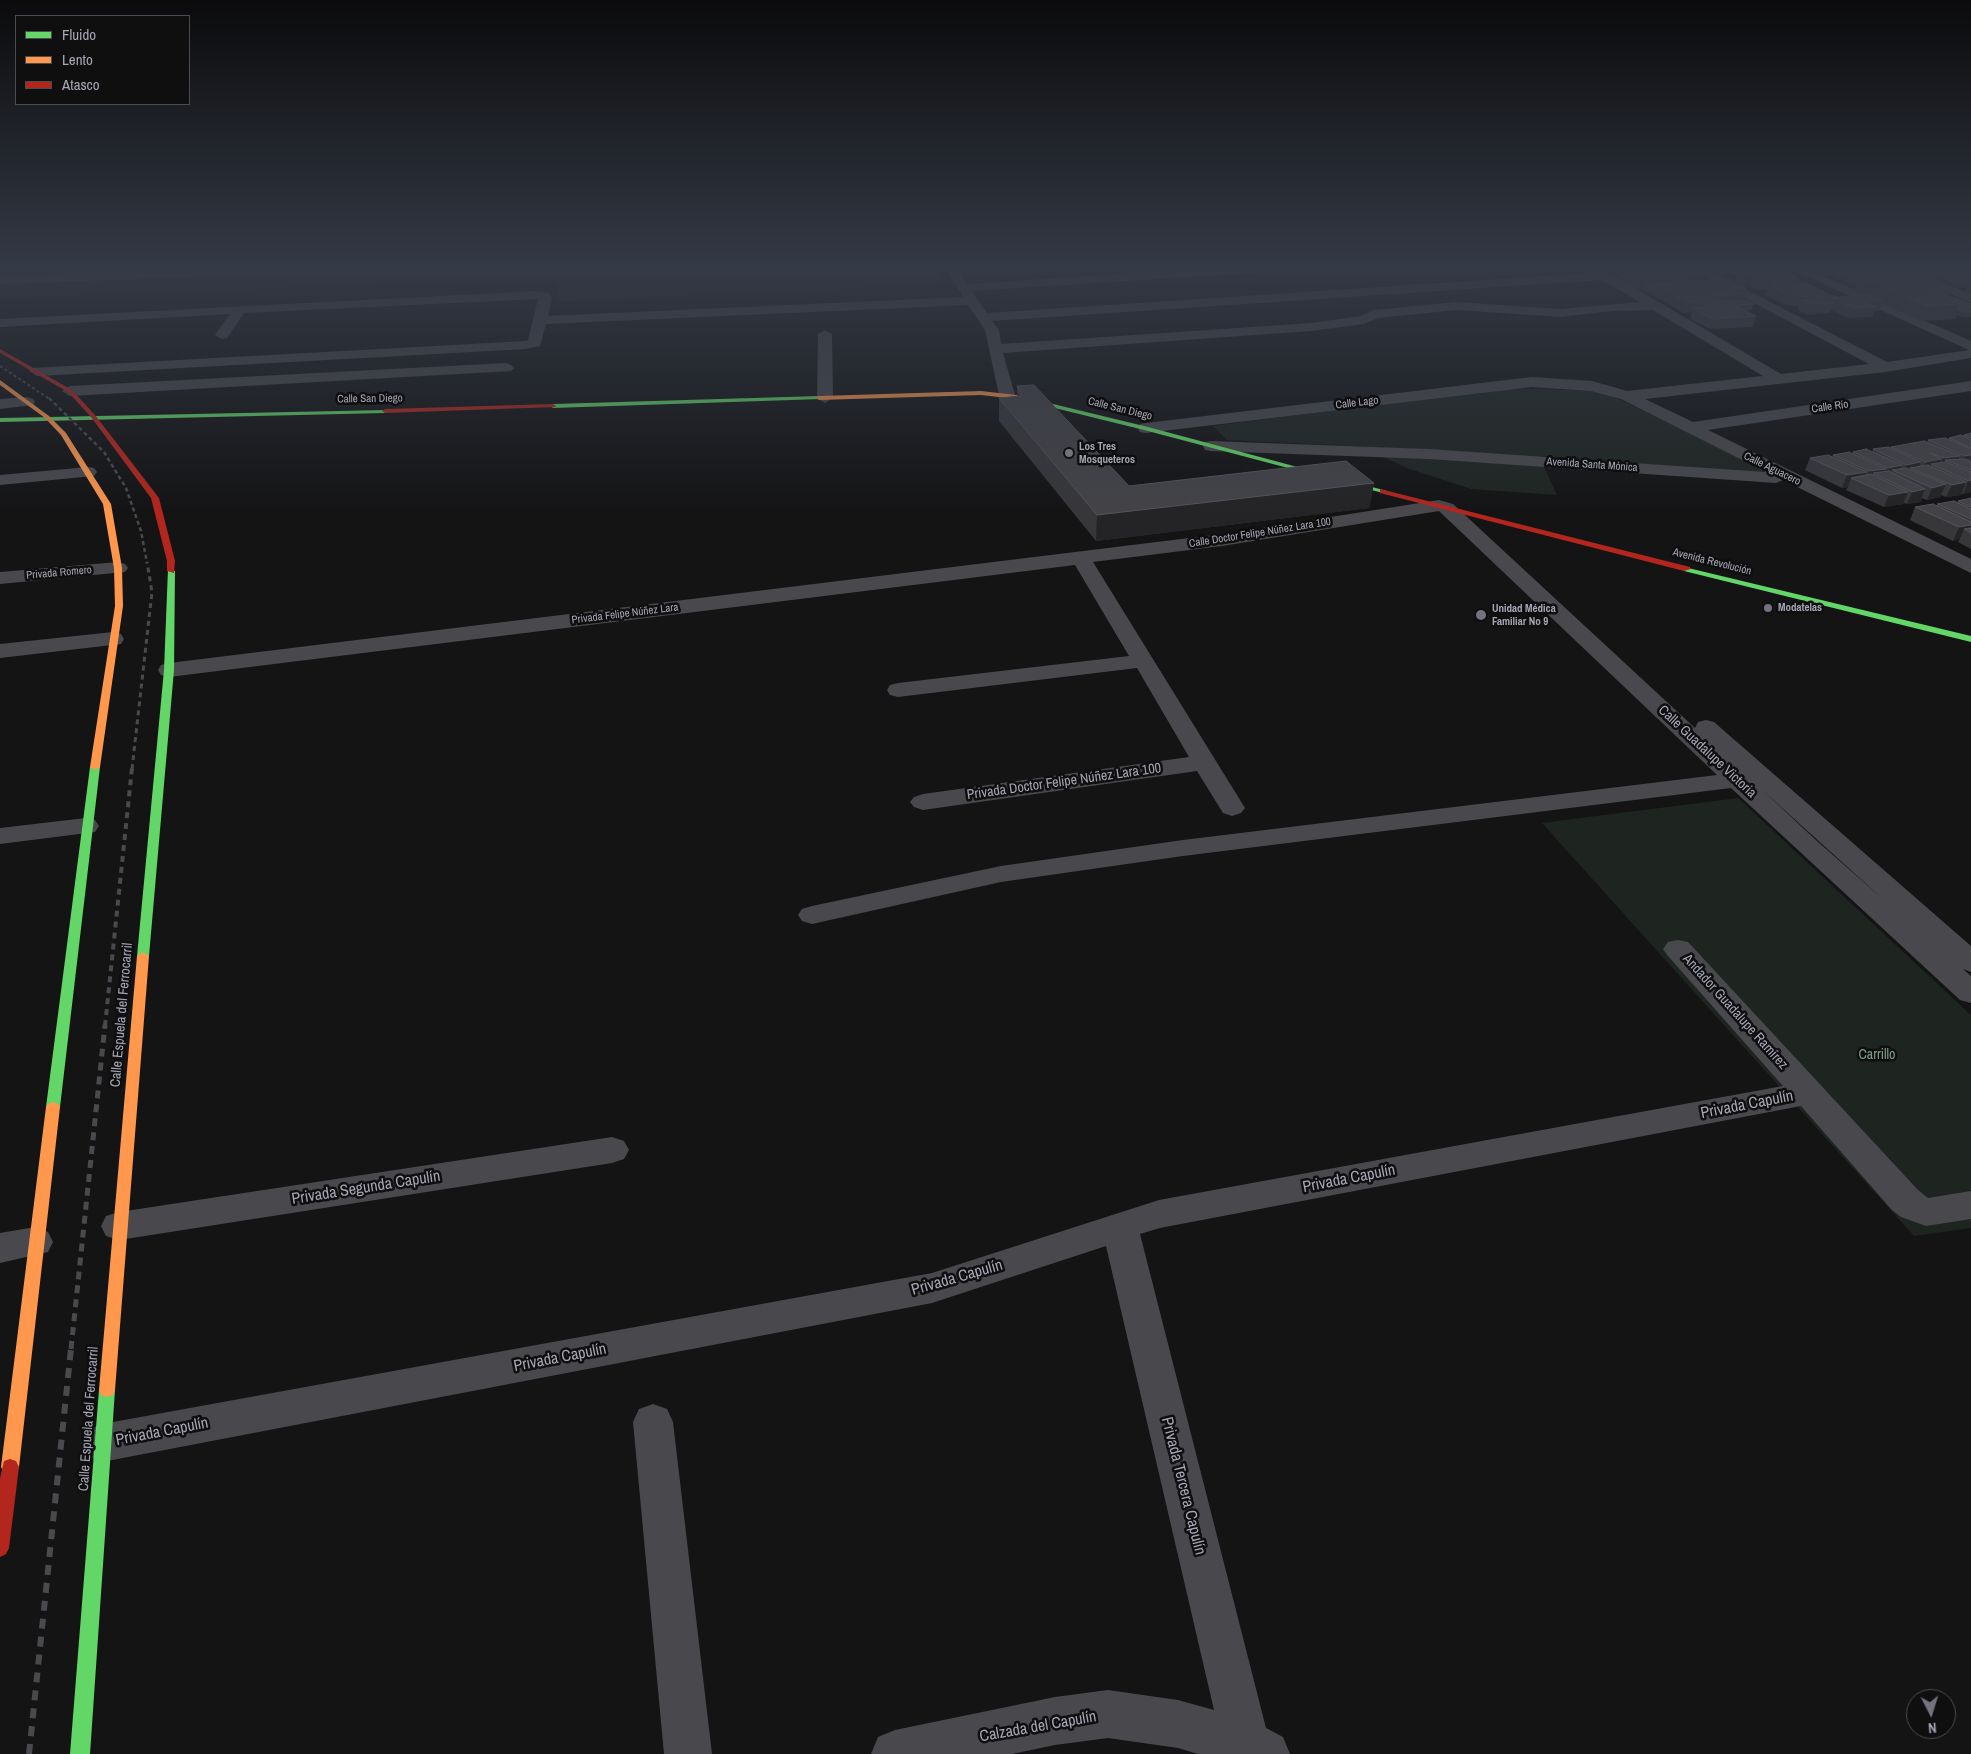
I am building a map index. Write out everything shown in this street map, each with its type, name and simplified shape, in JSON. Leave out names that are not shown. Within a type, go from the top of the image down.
[{"type":"street","points":[[37,371],[427,350]]},
{"type":"street","points":[[825,398],[826,350]]},
{"type":"street","points":[[995,350],[1007,395]]},
{"type":"street","points":[[1729,350],[1779,379]]},
{"type":"street","points":[[1852,350],[1885,367]]},
{"type":"street","name":"Calle Espuela del Ferrocarril","points":[[0,351],[70,390],[93,416],[155,498],[172,561],[170,670],[119,1226],[80,1754]]},
{"type":"street","points":[[1627,396],[1885,367],[1971,354]]},
{"type":"street","points":[[70,390],[506,368]]},
{"type":"street","points":[[1824,374],[1884,399]]},
{"type":"street","points":[[0,382],[47,417],[64,434],[107,504],[118,568],[119,606],[86,826],[0,1548]]},
{"type":"street","name":"Calle Lago","points":[[1146,428],[1532,382],[1569,383]]},
{"type":"street","name":"Calle Aguacero","points":[[1569,383],[1592,386],[1627,396],[1688,428],[1971,567]]},
{"type":"street","name":"Calle Río","points":[[1688,428],[1971,386]]},
{"type":"street","name":"Calle San Diego","points":[[0,420],[47,417],[368,412],[981,393],[1007,395],[1146,428],[1450,509]]},
{"type":"street","points":[[0,404],[27,402]]},
{"type":"street","name":"Avenida Santa Mónica","points":[[1212,446],[1429,454],[1794,479],[1823,474]]},
{"type":"street","points":[[0,480],[88,472]]},
{"type":"street","name":"Calle Doctor Felipe Núñez Lara 100","points":[[1081,558],[1450,509]]},
{"type":"street","name":"Avenida Revolución","points":[[1450,509],[1971,639]]},
{"type":"street","name":"Calle Guadalupe Victoria","points":[[1450,509],[1736,780],[1971,993]]},
{"type":"street","name":"Calle Guadalupe Victoria","points":[[1450,509],[1971,962]]},
{"type":"street","points":[[1902,533],[1932,527]]},
{"type":"street","points":[[1081,558],[1232,808]]},
{"type":"street","name":"Privada Felipe Núñez Lara","points":[[170,670],[1081,558]]},
{"type":"street","name":"Privada Romero","points":[[0,578],[118,568]]},
{"type":"street","points":[[0,651],[113,639]]},
{"type":"street","points":[[898,690],[1143,661]]},
{"type":"street","name":"Privada Doctor Felipe Núñez Lara 100","points":[[923,802],[1205,762]]},
{"type":"street","points":[[812,916],[1001,874],[1183,848],[1736,780]]},
{"type":"street","points":[[0,836],[86,826]]},
{"type":"street","name":"Andador Guadalupe Ramírez","points":[[1678,949],[1905,1200],[1914,1207],[1926,1212],[1971,1205]]},
{"type":"street","name":"Privada Capulín","points":[[102,1443],[932,1288],[1159,1214],[1808,1093]]},
{"type":"street","name":"Privada Segunda Capulín","points":[[119,1226],[612,1150]]},
{"type":"street","name":"Privada Tercera Capulín","points":[[1120,1228],[1256,1749]]},
{"type":"street","points":[[0,1248],[36,1242]]},
{"type":"street","points":[[653,1422],[688,1754]]},
{"type":"street","name":"Calzada del Capulín","points":[[895,1754],[1055,1721],[1108,1714],[1178,1724],[1256,1749]]},
{"type":"green space","points":[[1505,388],[1601,391],[1768,468],[1767,473],[1539,456],[1557,495],[1471,489],[1407,468],[1381,456],[1412,449],[1227,440],[1213,426]]},
{"type":"green space","name":"Carrillo","points":[[1738,798],[1971,1015],[1971,1228],[1914,1236],[1542,823]]},
{"type":"building","points":[[1034,385],[1129,486],[1346,461],[1374,483],[1097,515],[999,398],[1022,396],[1017,386]]},
{"type":"building","points":[[1971,433],[1971,438],[1964,435]]},
{"type":"building","points":[[1961,435],[1971,440],[1971,448],[1949,438]]},
{"type":"building","points":[[1945,438],[1971,449],[1971,455],[1964,456],[1928,440]]},
{"type":"building","points":[[1924,441],[1960,456],[1943,458],[1930,453],[1941,459],[1926,462],[1891,447]]},
{"type":"building","points":[[1888,447],[1921,462],[1906,465],[1873,449]]},
{"type":"building","points":[[1866,449],[1902,465],[1888,468],[1853,452]]},
{"type":"building","points":[[1849,452],[1886,469],[1869,471],[1833,455]]},
{"type":"building","points":[[1828,455],[1867,472],[1847,475],[1810,458]]},
{"type":"building","points":[[1965,459],[1971,462],[1971,470],[1945,460]]},
{"type":"building","points":[[1946,462],[1971,472],[1971,480],[1968,481],[1931,464]]},
{"type":"building","points":[[1928,465],[1966,482],[1952,485],[1910,468]]},
{"type":"building","points":[[1906,468],[1946,484],[1932,488],[1892,470]]},
{"type":"building","points":[[1889,471],[1925,489],[1912,492],[1873,473]]},
{"type":"building","points":[[1871,474],[1908,492],[1889,495],[1851,478]]},
{"type":"building","points":[[1971,498],[1971,507],[1958,501]]},
{"type":"building","points":[[1954,501],[1971,509],[1971,519],[1937,504]]},
{"type":"building","points":[[1933,504],[1971,522],[1971,525],[1959,527],[1915,507]]},
{"type":"building","points":[[1971,528],[1971,533],[1964,529]]},
{"type":"railway","points":[[0,366],[51,400]]},
{"type":"railway","points":[[49,398],[104,452],[126,488],[141,531],[147,563]]},
{"type":"railway","points":[[132,769],[152,592],[147,562]]},
{"type":"railway","points":[[105,1026],[132,768]]},
{"type":"railway","points":[[71,1349],[105,1025]]},
{"type":"railway","points":[[29,1754],[71,1348]]},
{"type":"traffic: fast","points":[[1016,397],[1146,428],[1383,491]]},
{"type":"traffic: fast","points":[[553,406],[819,398]]},
{"type":"traffic: fast","points":[[0,420],[385,411]]},
{"type":"traffic: fast","points":[[1687,569],[1971,639]]},
{"type":"traffic: fast","points":[[143,956],[169,670],[171,571]]},
{"type":"traffic: fast","points":[[53,1107],[95,767]]},
{"type":"traffic: fast","points":[[80,1754],[107,1390]]},
{"type":"traffic: slow","points":[[0,382],[47,417],[64,434],[107,504],[118,568],[119,606],[95,767]]},
{"type":"traffic: slow","points":[[819,398],[981,393],[1016,397]]},
{"type":"traffic: slow","points":[[107,1390],[143,956]]},
{"type":"traffic: slow","points":[[10,1467],[53,1107]]},
{"type":"traffic: jam","points":[[0,351],[70,391],[93,416],[155,498],[171,561],[171,571]]},
{"type":"traffic: jam","points":[[385,411],[553,406]]},
{"type":"traffic: jam","points":[[1383,491],[1687,569]]},
{"type":"traffic: jam","points":[[0,1548],[10,1467]]},
{"type":"place","name":"Los Tres Mosqueteros","points":[[1069,453]]},
{"type":"place","name":"Modatelas","points":[[1768,608]]},
{"type":"place","name":"Unidad Médica Familiar No 9","points":[[1481,615]]}]
